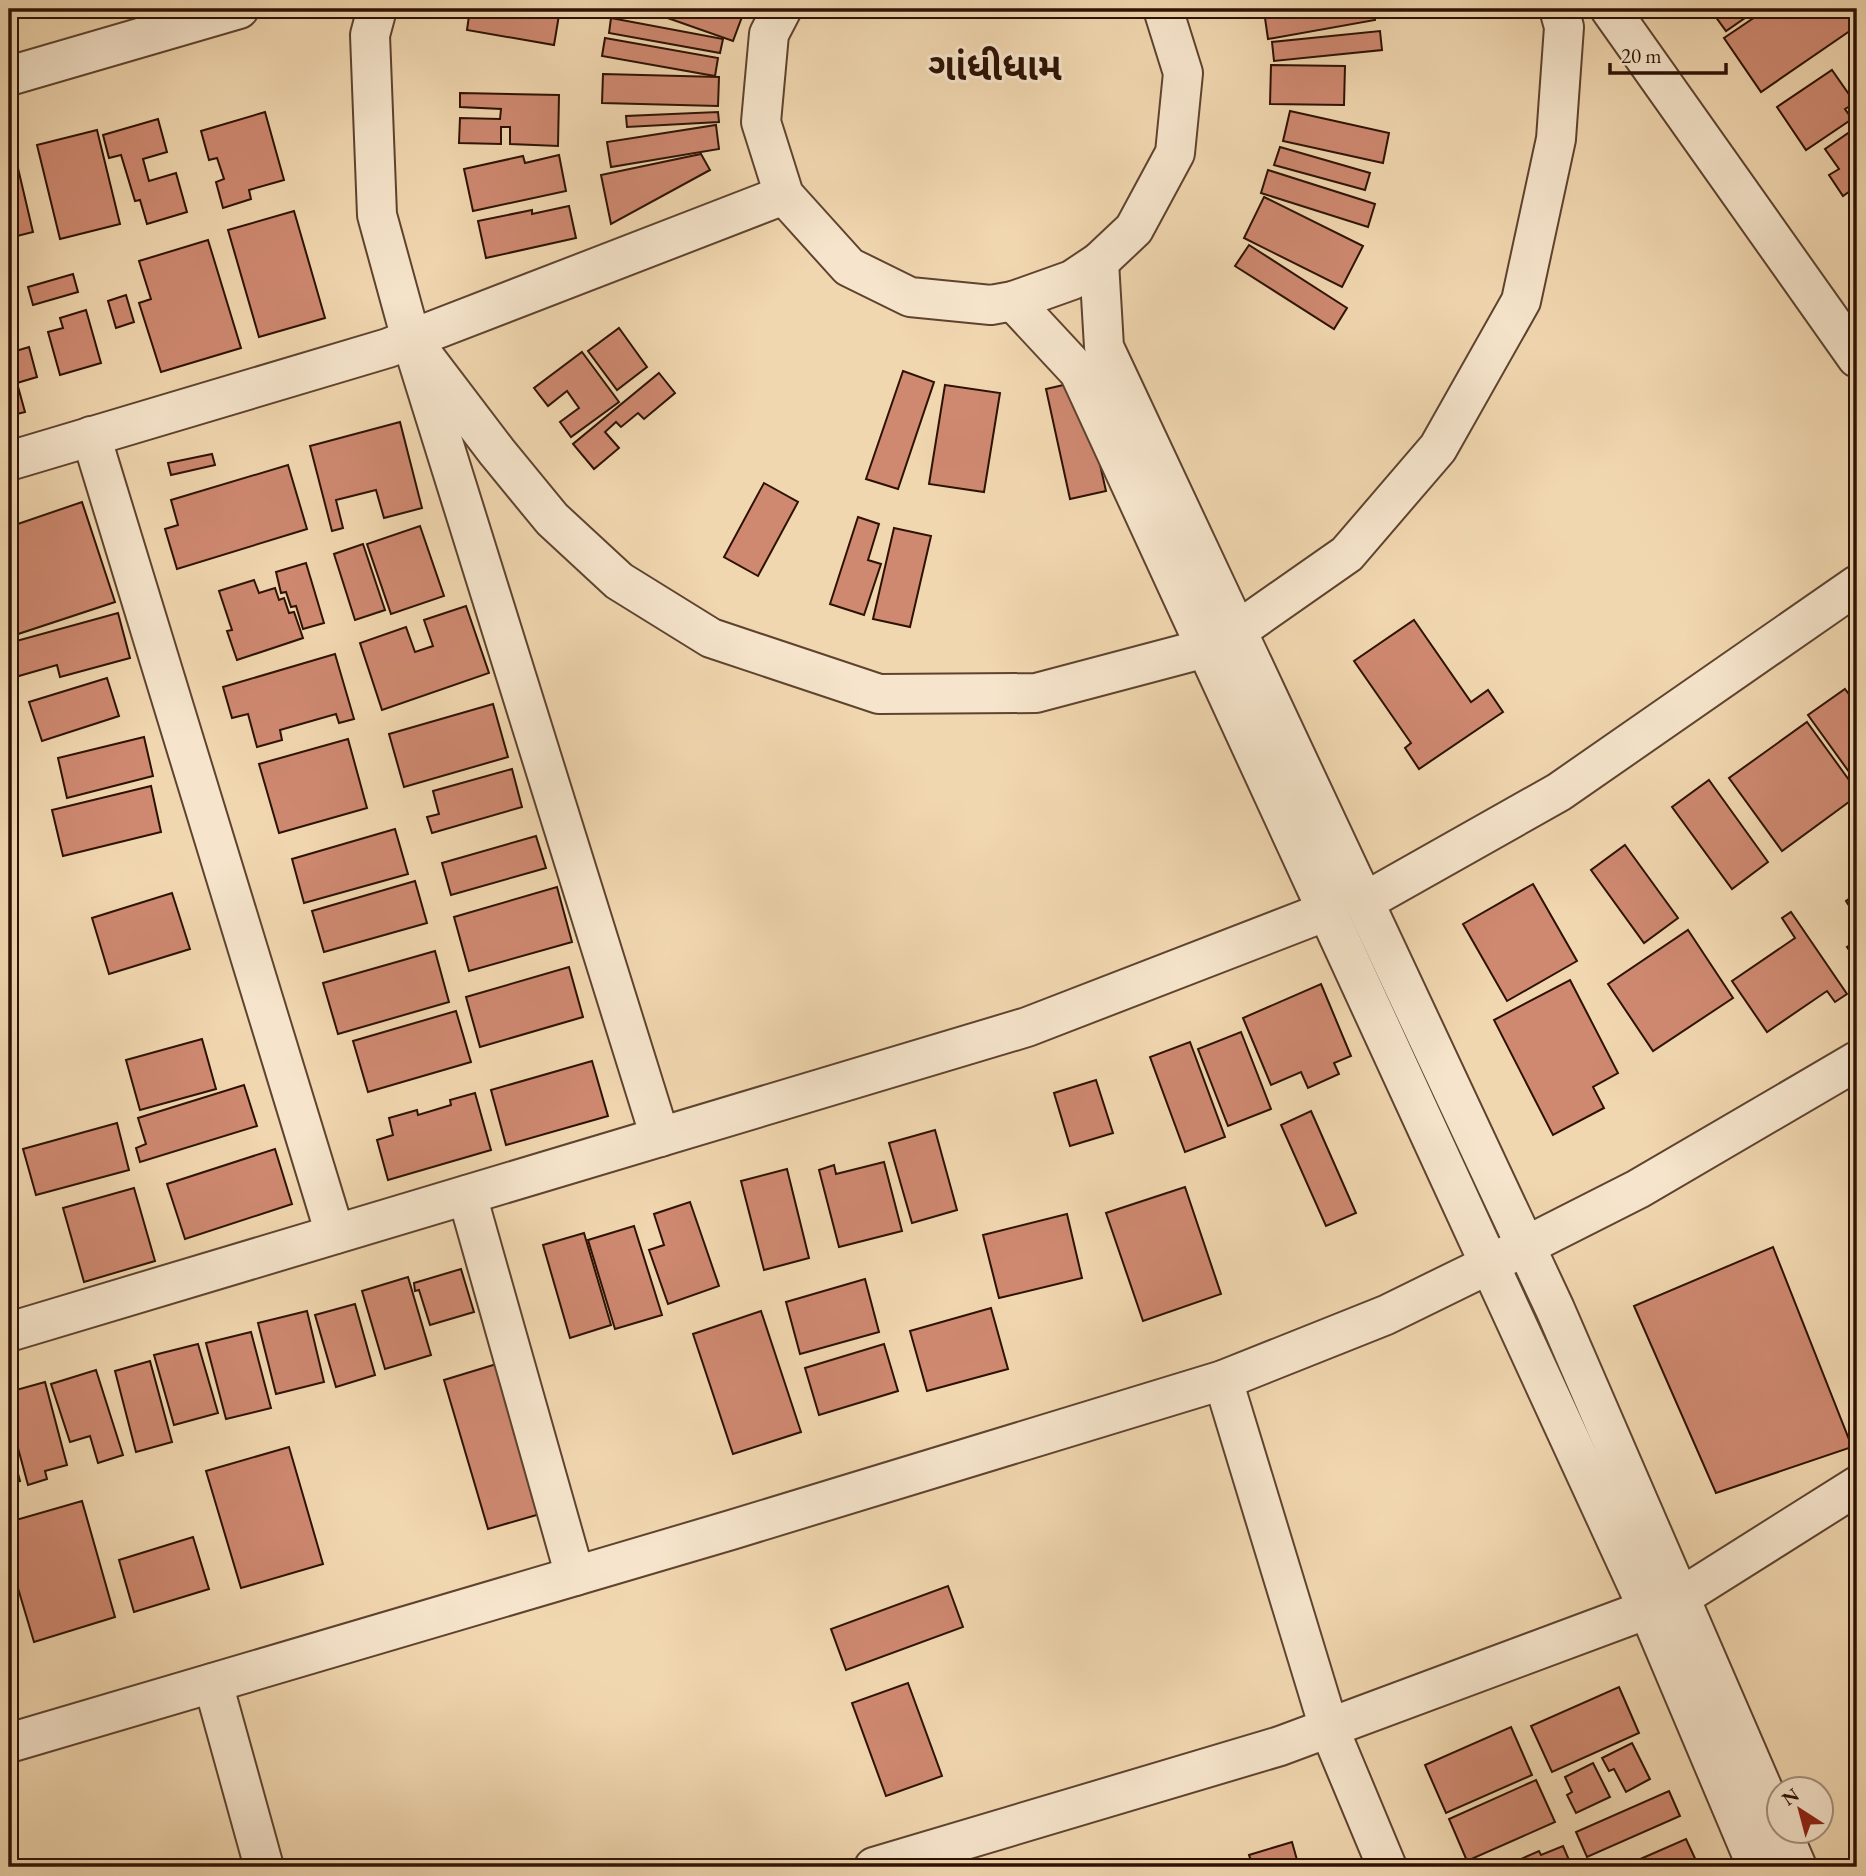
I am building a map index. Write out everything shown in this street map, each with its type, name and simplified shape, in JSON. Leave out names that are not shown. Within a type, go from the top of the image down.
[{"type":"street","points":[[9,76],[239,9]]},
{"type":"street","points":[[377,9],[370,35],[377,215],[411,339],[660,1137]]},
{"type":"street","points":[[782,9],[769,34],[761,122],[785,195],[849,267],[910,297],[991,305],[1013,301],[1072,280],[1099,262],[1134,229],[1175,153],[1183,74],[1163,9]]},
{"type":"street","points":[[411,339],[552,519],[619,581],[711,638],[879,694],[1036,694],[1221,639],[1347,554],[1438,448],[1521,301],[1556,139],[1564,27],[1559,9]]},
{"type":"street","points":[[1610,9],[1857,358]]},
{"type":"street","points":[[9,461],[388,348],[785,195]]},
{"type":"street","points":[[1099,262],[1104,347],[1327,911],[1490,1264],[1764,1795]]},
{"type":"street","points":[[1013,301],[1079,372],[1364,902],[1526,1245],[1665,1603],[1757,1867]]},
{"type":"street","points":[[91,436],[335,1234]]},
{"type":"street","points":[[1364,902],[1559,792],[1857,584]]},
{"type":"street","points":[[9,1332],[1027,1027],[1327,911]]},
{"type":"street","points":[[9,1743],[575,1576],[1223,1380],[1386,1315],[1490,1264],[1639,1189],[1857,1061]]},
{"type":"street","points":[[467,1195],[575,1576]]},
{"type":"street","points":[[1223,1380],[1329,1728],[1387,1867]]},
{"type":"street","points":[[874,1867],[1280,1746],[1665,1603],[1857,1486]]},
{"type":"street","points":[[213,1682],[264,1867]]},
{"type":"street","points":[[1787,1844],[1797,1867]]},
{"type":"building","points":[[470,9],[560,9],[554,45],[467,30]]},
{"type":"building","points":[[642,9],[729,9],[743,14],[733,41]]},
{"type":"building","points":[[1264,9],[1279,9],[1269,16]]},
{"type":"building","points":[[1321,9],[1374,9],[1375,20],[1268,39],[1265,18]]},
{"type":"building","points":[[1710,9],[1758,9],[1726,31]]},
{"type":"building","points":[[1767,9],[1857,9],[1857,26],[1761,92],[1724,38]]},
{"type":"building","points":[[611,18],[723,39],[720,53],[609,33]]},
{"type":"building","points":[[1380,31],[1382,50],[1274,61],[1272,42]]},
{"type":"building","points":[[605,38],[718,58],[715,76],[602,56]]},
{"type":"building","points":[[1271,65],[1345,66],[1344,105],[1270,104]]},
{"type":"building","points":[[1832,70],[1855,103],[1845,109],[1852,119],[1806,150],[1777,107]]},
{"type":"building","points":[[603,74],[719,77],[718,106],[602,103]]},
{"type":"building","points":[[460,93],[559,95],[558,146],[510,144],[510,127],[501,127],[501,144],[459,143],[460,118],[500,119],[501,109],[460,107]]},
{"type":"building","points":[[1290,111],[1389,133],[1383,163],[1283,141]]},
{"type":"building","points":[[265,112],[284,180],[249,190],[251,199],[223,208],[216,182],[224,179],[217,158],[209,160],[201,131]]},
{"type":"building","points":[[718,112],[719,122],[627,127],[626,116]]},
{"type":"building","points":[[158,119],[167,152],[143,159],[149,181],[176,173],[187,212],[147,224],[140,200],[135,201],[121,155],[109,158],[103,135]]},
{"type":"building","points":[[716,125],[719,149],[611,167],[607,142]]},
{"type":"building","points":[[1857,127],[1857,186],[1843,196],[1829,175],[1839,169],[1825,149]]},
{"type":"building","points":[[9,130],[33,232],[9,238]]},
{"type":"building","points":[[97,130],[120,224],[60,239],[37,145]]},
{"type":"building","points":[[1280,147],[1370,173],[1365,190],[1274,165]]},
{"type":"building","points":[[701,154],[710,170],[611,224],[601,175]]},
{"type":"building","points":[[559,155],[566,191],[473,211],[464,169],[523,156],[525,163]]},
{"type":"building","points":[[1268,170],[1375,204],[1368,227],[1261,193]]},
{"type":"building","points":[[1264,197],[1363,246],[1342,287],[1244,238]]},
{"type":"building","points":[[569,206],[576,238],[486,258],[478,221]]},
{"type":"building","points":[[294,211],[325,318],[259,337],[228,230]]},
{"type":"building","points":[[208,240],[241,348],[161,372],[139,303],[151,299],[139,261]]},
{"type":"building","points":[[1249,245],[1347,308],[1334,329],[1235,266]]},
{"type":"building","points":[[73,274],[78,292],[33,305],[28,287]]},
{"type":"building","points":[[126,295],[134,322],[116,328],[108,301]]},
{"type":"building","points":[[86,310],[101,363],[60,375],[48,332],[63,328],[60,318]]},
{"type":"building","points":[[619,328],[647,367],[617,390],[588,351]]},
{"type":"building","points":[[29,347],[37,377],[17,383],[25,412],[9,416],[9,353]]},
{"type":"building","points":[[582,352],[619,402],[571,437],[560,422],[579,408],[567,391],[548,406],[534,388]]},
{"type":"building","points":[[903,371],[934,382],[898,489],[866,479]]},
{"type":"building","points":[[659,373],[675,393],[644,419],[638,413],[621,427],[616,422],[605,432],[619,448],[594,469],[573,444]]},
{"type":"building","points":[[1081,381],[1106,491],[1070,499],[1046,389]]},
{"type":"building","points":[[945,385],[1000,393],[984,492],[929,484]]},
{"type":"building","points":[[400,422],[422,508],[384,518],[376,490],[336,500],[343,528],[332,531],[310,446]]},
{"type":"building","points":[[212,454],[215,465],[171,475],[168,463]]},
{"type":"building","points":[[288,465],[307,529],[177,569],[165,529],[178,525],[171,500]]},
{"type":"building","points":[[764,483],[798,502],[758,576],[724,557]]},
{"type":"building","points":[[82,502],[115,602],[9,637],[9,527]]},
{"type":"building","points":[[858,517],[879,524],[868,560],[881,564],[864,615],[830,604]]},
{"type":"building","points":[[420,526],[444,596],[391,614],[367,544]]},
{"type":"building","points":[[894,528],[931,536],[910,627],[873,619]]},
{"type":"building","points":[[363,544],[385,610],[355,620],[334,554]]},
{"type":"building","points":[[306,563],[324,623],[303,629],[296,606],[291,607],[286,592],[281,593],[276,572]]},
{"type":"building","points":[[254,580],[259,593],[275,588],[279,600],[284,598],[289,613],[294,612],[303,638],[237,660],[227,631],[232,630],[219,591]]},
{"type":"building","points":[[466,606],[489,673],[382,710],[360,643],[406,627],[415,652],[433,646],[424,620]]},
{"type":"building","points":[[118,613],[130,658],[60,677],[57,665],[12,678],[15,688],[9,689],[9,643]]},
{"type":"building","points":[[1414,620],[1471,702],[1488,690],[1503,712],[1419,769],[1405,748],[1411,743],[1354,661]]},
{"type":"building","points":[[335,654],[354,719],[339,723],[336,714],[280,730],[282,740],[257,747],[248,714],[232,718],[223,687]]},
{"type":"building","points":[[107,678],[119,716],[42,741],[29,702]]},
{"type":"building","points":[[1845,689],[1857,705],[1857,783],[1808,715]]},
{"type":"building","points":[[493,704],[508,757],[404,787],[389,734]]},
{"type":"building","points":[[1807,722],[1857,791],[1857,796],[1782,851],[1729,778]]},
{"type":"building","points":[[144,737],[153,776],[67,798],[58,758]]},
{"type":"building","points":[[348,739],[367,808],[279,833],[259,764]]},
{"type":"building","points":[[512,769],[522,807],[432,833],[427,817],[439,814],[433,791]]},
{"type":"building","points":[[1709,780],[1768,862],[1732,889],[1672,807]]},
{"type":"building","points":[[151,786],[161,832],[63,856],[52,810]]},
{"type":"building","points":[[9,824],[18,862],[9,865]]},
{"type":"building","points":[[395,829],[408,874],[304,903],[292,859]]},
{"type":"building","points":[[536,836],[546,868],[451,895],[442,863]]},
{"type":"building","points":[[1625,845],[1678,918],[1644,943],[1591,870]]},
{"type":"building","points":[[415,881],[427,923],[324,952],[312,911]]},
{"type":"building","points":[[1533,884],[1577,961],[1507,1001],[1463,924]]},
{"type":"building","points":[[557,887],[572,942],[469,971],[454,917]]},
{"type":"building","points":[[172,893],[190,949],[109,974],[92,918]]},
{"type":"building","points":[[1857,893],[1857,918],[1846,901]]},
{"type":"building","points":[[1791,912],[1847,994],[1835,1002],[1827,991],[1767,1032],[1732,981],[1795,938],[1782,918]]},
{"type":"building","points":[[1688,930],[1733,998],[1653,1051],[1608,984]]},
{"type":"building","points":[[1857,940],[1857,962],[1847,947]]},
{"type":"building","points":[[435,951],[449,1002],[338,1034],[323,983]]},
{"type":"building","points":[[569,967],[583,1017],[480,1047],[466,997]]},
{"type":"building","points":[[1570,980],[1618,1073],[1593,1087],[1604,1108],[1553,1135],[1494,1020]]},
{"type":"building","points":[[1321,984],[1351,1056],[1334,1063],[1339,1074],[1308,1088],[1301,1072],[1271,1085],[1243,1018]]},
{"type":"building","points":[[456,1011],[471,1062],[368,1092],[353,1041]]},
{"type":"building","points":[[1241,1032],[1271,1109],[1228,1126],[1198,1049]]},
{"type":"building","points":[[202,1039],[216,1089],[140,1110],[126,1060]]},
{"type":"building","points":[[1190,1042],[1225,1137],[1185,1152],[1150,1057]]},
{"type":"building","points":[[592,1061],[608,1116],[506,1145],[491,1090]]},
{"type":"building","points":[[1096,1080],[1113,1133],[1070,1146],[1054,1093]]},
{"type":"building","points":[[244,1085],[257,1126],[140,1162],[136,1148],[146,1144],[138,1118]]},
{"type":"building","points":[[475,1093],[491,1150],[388,1180],[377,1140],[393,1135],[389,1118],[417,1110],[418,1115],[451,1105],[450,1100]]},
{"type":"building","points":[[1311,1111],[1356,1213],[1326,1226],[1281,1125]]},
{"type":"building","points":[[117,1123],[129,1170],[36,1195],[23,1149]]},
{"type":"building","points":[[935,1130],[957,1210],[912,1223],[889,1143]]},
{"type":"building","points":[[275,1149],[292,1204],[185,1239],[167,1184]]},
{"type":"building","points":[[884,1162],[902,1231],[839,1247],[819,1170],[834,1165],[836,1174]]},
{"type":"building","points":[[787,1169],[809,1258],[764,1270],[741,1181]]},
{"type":"building","points":[[1185,1187],[1221,1294],[1143,1321],[1106,1213]]},
{"type":"building","points":[[134,1188],[155,1261],[84,1282],[63,1208]]},
{"type":"building","points":[[690,1202],[719,1286],[668,1304],[649,1250],[664,1245],[654,1214]]},
{"type":"building","points":[[1067,1214],[1082,1278],[999,1298],[983,1235]]},
{"type":"building","points":[[634,1226],[662,1315],[615,1329],[588,1240]]},
{"type":"building","points":[[584,1233],[611,1325],[570,1338],[543,1245]]},
{"type":"building","points":[[1773,1247],[1852,1447],[1716,1493],[1634,1306]]},
{"type":"building","points":[[461,1269],[474,1312],[430,1325],[419,1290],[415,1291],[414,1283]]},
{"type":"building","points":[[408,1277],[431,1355],[385,1369],[362,1291]]},
{"type":"building","points":[[865,1279],[879,1332],[800,1354],[786,1302]]},
{"type":"building","points":[[355,1304],[375,1375],[336,1387],[315,1315]]},
{"type":"building","points":[[991,1308],[1008,1369],[927,1391],[910,1331]]},
{"type":"building","points":[[307,1311],[324,1382],[276,1394],[258,1323]]},
{"type":"building","points":[[761,1311],[801,1432],[733,1454],[693,1334]]},
{"type":"building","points":[[251,1332],[271,1408],[226,1419],[206,1343]]},
{"type":"building","points":[[198,1344],[218,1413],[174,1425],[154,1355]]},
{"type":"building","points":[[884,1344],[898,1391],[819,1415],[805,1368]]},
{"type":"building","points":[[150,1361],[172,1442],[136,1452],[115,1371]]},
{"type":"building","points":[[503,1362],[547,1512],[488,1529],[444,1380]]},
{"type":"building","points":[[96,1370],[123,1455],[98,1463],[90,1436],[70,1442],[51,1384]]},
{"type":"building","points":[[45,1382],[67,1465],[45,1471],[47,1479],[28,1485],[9,1415],[9,1392]]},
{"type":"building","points":[[9,1441],[20,1481],[9,1484]]},
{"type":"building","points":[[289,1447],[323,1564],[241,1588],[206,1471]]},
{"type":"building","points":[[82,1501],[115,1617],[34,1642],[9,1558],[9,1522]]},
{"type":"building","points":[[193,1537],[209,1589],[134,1612],[119,1560]]},
{"type":"building","points":[[948,1586],[963,1627],[846,1670],[831,1629]]},
{"type":"building","points":[[908,1683],[942,1776],[886,1796],[852,1703]]},
{"type":"building","points":[[1619,1687],[1639,1733],[1552,1772],[1531,1726]]},
{"type":"building","points":[[1511,1727],[1532,1775],[1446,1813],[1425,1765]]},
{"type":"building","points":[[1632,1743],[1650,1779],[1626,1792],[1614,1769],[1609,1771],[1602,1758]]},
{"type":"building","points":[[1593,1763],[1610,1797],[1576,1813],[1567,1795],[1572,1792],[1565,1777]]},
{"type":"building","points":[[1536,1780],[1555,1822],[1467,1861],[1449,1819]]},
{"type":"building","points":[[1669,1791],[1680,1816],[1587,1857],[1576,1832]]},
{"type":"building","points":[[1686,1839],[1699,1867],[1622,1867]]},
{"type":"building","points":[[1292,1842],[1299,1867],[1253,1867],[1249,1855]]},
{"type":"building","points":[[1563,1846],[1572,1867],[1503,1867],[1539,1851],[1541,1855]]},
{"type":"district","name":"ગાંધીધામ","points":[[995,66]]}]
